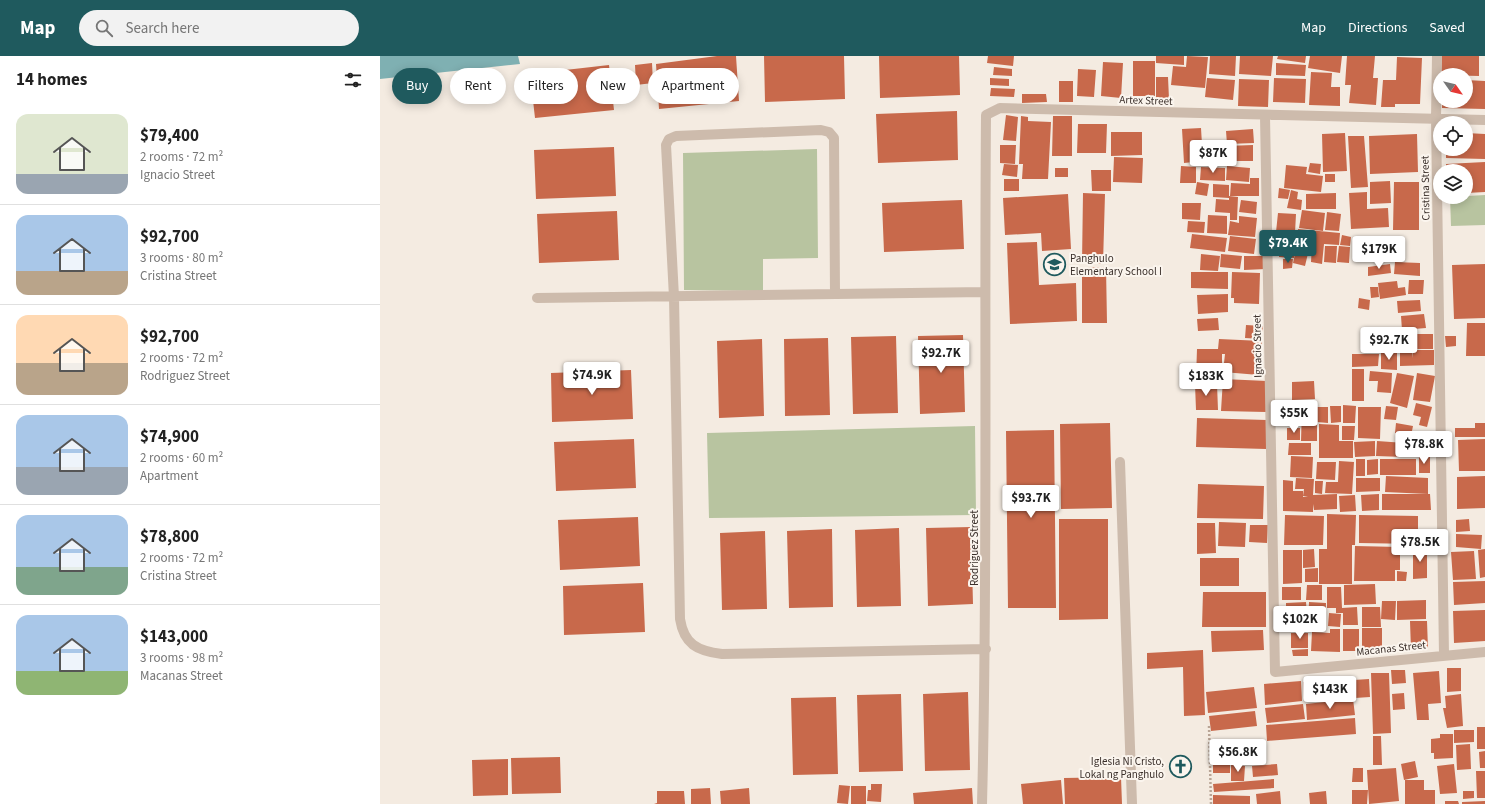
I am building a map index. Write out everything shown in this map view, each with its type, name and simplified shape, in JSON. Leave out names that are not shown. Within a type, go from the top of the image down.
[{"type":"street","name":"Cristina Street","points":[[1436,116],[1437,56]]},
{"type":"street","name":"Artex Street","points":[[985,292],[986,115],[1000,108],[1264,116],[1433,119]]},
{"type":"street","name":"Ignacio Street","points":[[1264,116],[1275,672]]},
{"type":"street","name":"Artex Street","points":[[1473,120],[1485,120]]},
{"type":"street","points":[[835,294],[834,138],[829,132],[821,130],[676,136],[669,139],[666,145],[674,296],[680,619],[682,633],[691,644],[708,652],[722,654],[986,649]]},
{"type":"street","name":"Cristina Street","points":[[1437,156],[1444,655]]},
{"type":"street","points":[[537,298],[985,292]]},
{"type":"street","name":"Rodriguez Street","points":[[982,804],[986,649],[985,292]]},
{"type":"street","points":[[1120,462],[1132,804]]},
{"type":"street","name":"Macanas Street","points":[[1275,672],[1485,652]]},
{"type":"path","points":[[1209,726],[1211,804]]},
{"type":"green space","points":[[817,149],[818,258],[763,259],[763,291],[684,290],[683,153]]},
{"type":"green space","points":[[1485,195],[1485,225],[1451,226],[1450,204],[1473,204],[1473,196]]},
{"type":"green space","points":[[975,426],[976,515],[709,518],[707,433]]},
{"type":"water","points":[[380,56],[518,56],[520,64],[483,68],[450,68],[450,72],[442,72],[442,68],[392,68],[392,78],[380,79]]},
{"type":"building","points":[[717,56],[736,56],[737,68],[656,68],[656,64]]},
{"type":"building","points":[[764,56],[844,56],[845,99],[765,102]]},
{"type":"building","points":[[879,56],[959,56],[960,95],[880,98]]},
{"type":"building","points":[[988,56],[1014,56],[1013,66],[987,63]]},
{"type":"building","points":[[1156,56],[1184,56],[1184,65],[1156,63]]},
{"type":"building","points":[[1187,56],[1208,57],[1205,88],[1171,85],[1173,66],[1186,67]]},
{"type":"building","points":[[1210,56],[1236,56],[1235,76],[1209,74]]},
{"type":"building","points":[[1240,56],[1273,56],[1271,76],[1239,74]]},
{"type":"building","points":[[1278,56],[1306,56],[1305,63],[1277,59]]},
{"type":"building","points":[[1310,56],[1342,56],[1340,73],[1308,68]]},
{"type":"building","points":[[1347,56],[1375,56],[1373,78],[1378,78],[1376,105],[1349,103],[1351,85],[1345,85]]},
{"type":"building","points":[[1442,56],[1479,56],[1479,76],[1473,76],[1473,68],[1441,68]]},
{"type":"building","points":[[1397,57],[1422,58],[1420,104],[1395,104],[1395,107],[1381,107],[1383,80],[1396,80]]},
{"type":"building","points":[[1133,61],[1155,61],[1155,96],[1133,96]]},
{"type":"building","points":[[1103,62],[1123,63],[1121,98],[1101,96]]},
{"type":"building","points":[[652,63],[652,68],[648,68],[648,84],[640,85],[640,68],[635,68],[635,65]]},
{"type":"building","points":[[1276,63],[1306,65],[1305,76],[1276,75]]},
{"type":"building","points":[[609,65],[609,68],[586,68],[586,104],[613,104],[614,110],[535,118],[533,104],[578,104],[578,69]]},
{"type":"building","points":[[994,67],[1012,69],[1012,76],[993,75]]},
{"type":"building","points":[[1078,69],[1096,70],[1094,97],[1077,96]]},
{"type":"building","points":[[1311,72],[1332,73],[1331,87],[1340,87],[1340,106],[1309,105]]},
{"type":"building","points":[[1156,77],[1168,77],[1169,99],[1156,99]]},
{"type":"building","points":[[990,78],[1009,79],[1009,86],[990,85]]},
{"type":"building","points":[[1207,78],[1235,80],[1233,100],[1205,97]]},
{"type":"building","points":[[1274,78],[1306,79],[1305,103],[1273,102]]},
{"type":"building","points":[[1239,79],[1269,80],[1268,107],[1238,106]]},
{"type":"building","points":[[1473,80],[1485,81],[1485,109],[1442,108],[1473,108]]},
{"type":"building","points":[[1059,81],[1073,81],[1073,102],[1059,102]]},
{"type":"building","points":[[991,88],[1015,89],[1014,97],[990,96]]},
{"type":"building","points":[[1022,94],[1046,94],[1047,102],[1022,103]]},
{"type":"building","points":[[659,104],[709,104],[659,109]]},
{"type":"building","points":[[957,111],[958,160],[878,163],[876,114]]},
{"type":"building","points":[[1006,115],[1018,117],[1016,141],[1003,140]]},
{"type":"building","points":[[1021,116],[1028,117],[1028,121],[1051,122],[1048,179],[1022,179],[1023,164],[1019,164]]},
{"type":"building","points":[[1053,116],[1072,116],[1072,156],[1052,156]]},
{"type":"building","points":[[1078,124],[1107,124],[1106,153],[1077,153]]},
{"type":"building","points":[[1201,128],[1203,161],[1184,163],[1182,129]]},
{"type":"building","points":[[1253,129],[1254,143],[1227,144],[1226,131]]},
{"type":"building","points":[[1111,132],[1142,132],[1142,155],[1111,156]]},
{"type":"building","points":[[1345,133],[1347,171],[1323,172],[1322,134]]},
{"type":"building","points":[[1473,133],[1485,134],[1485,159],[1446,158],[1446,156],[1473,156]]},
{"type":"building","points":[[1417,134],[1418,172],[1370,174],[1369,136]]},
{"type":"building","points":[[1348,136],[1364,136],[1368,187],[1351,188]]},
{"type":"building","points":[[1000,145],[1016,145],[1015,164],[1000,163]]},
{"type":"building","points":[[1253,145],[1253,161],[1226,161],[1226,146]]},
{"type":"building","points":[[614,147],[616,196],[536,199],[534,150]]},
{"type":"building","points":[[1114,157],[1143,158],[1142,183],[1113,182]]},
{"type":"building","points":[[1485,162],[1485,192],[1473,193],[1473,164],[1446,164]]},
{"type":"building","points":[[1310,163],[1321,164],[1320,174],[1308,172]]},
{"type":"building","points":[[1004,164],[1018,165],[1017,177],[1002,175]]},
{"type":"building","points":[[1286,165],[1307,167],[1306,174],[1323,176],[1321,192],[1284,188]]},
{"type":"building","points":[[1181,166],[1196,167],[1196,183],[1180,183]]},
{"type":"building","points":[[1227,166],[1250,168],[1249,182],[1226,180]]},
{"type":"building","points":[[1201,167],[1225,168],[1225,181],[1200,180]]},
{"type":"building","points":[[1055,168],[1068,168],[1068,177],[1055,177]]},
{"type":"building","points":[[1091,170],[1111,170],[1111,191],[1092,191]]},
{"type":"building","points":[[1325,174],[1335,174],[1335,182],[1325,182]]},
{"type":"building","points":[[1250,178],[1259,178],[1259,196],[1230,196],[1231,183],[1250,184]]},
{"type":"building","points":[[1004,179],[1019,179],[1019,191],[1004,191]]},
{"type":"building","points":[[1390,181],[1391,203],[1370,204],[1370,182]]},
{"type":"building","points":[[1197,182],[1209,184],[1207,196],[1195,194]]},
{"type":"building","points":[[1394,182],[1419,182],[1419,230],[1393,230]]},
{"type":"building","points":[[1213,184],[1229,185],[1229,196],[1238,197],[1237,220],[1230,220],[1230,213],[1215,212],[1216,199],[1229,200],[1229,198],[1213,197]]},
{"type":"building","points":[[1279,188],[1290,190],[1288,199],[1278,198]]},
{"type":"building","points":[[1291,190],[1298,192],[1297,199],[1302,200],[1301,210],[1287,208]]},
{"type":"building","points":[[1367,192],[1367,209],[1388,208],[1389,227],[1351,229],[1349,193]]},
{"type":"building","points":[[1083,193],[1105,194],[1103,264],[1082,263]]},
{"type":"building","points":[[1336,193],[1336,209],[1306,209],[1306,194]]},
{"type":"building","points":[[1068,194],[1071,249],[1042,251],[1041,233],[1005,235],[1003,198]]},
{"type":"building","points":[[962,200],[964,249],[884,252],[882,203]]},
{"type":"building","points":[[1241,200],[1257,202],[1256,214],[1239,212]]},
{"type":"building","points":[[1182,203],[1201,203],[1200,220],[1182,219]]},
{"type":"building","points":[[1302,210],[1325,213],[1323,231],[1299,228]]},
{"type":"building","points":[[617,211],[619,260],[539,263],[537,214]]},
{"type":"building","points":[[1327,212],[1341,214],[1339,231],[1325,230]]},
{"type":"building","points":[[1278,213],[1296,214],[1295,233],[1276,232]]},
{"type":"building","points":[[1208,215],[1227,216],[1227,234],[1207,233]]},
{"type":"building","points":[[1239,216],[1257,218],[1255,237],[1228,235],[1230,221],[1239,223]]},
{"type":"building","points":[[1188,221],[1205,222],[1204,233],[1187,232]]},
{"type":"building","points":[[1298,229],[1340,233],[1339,245],[1324,244],[1322,264],[1311,262],[1312,244],[1297,243]]},
{"type":"building","points":[[1192,234],[1227,238],[1225,252],[1190,248]]},
{"type":"building","points":[[1280,235],[1294,235],[1294,258],[1279,257]]},
{"type":"building","points":[[1342,235],[1351,237],[1350,246],[1340,245]]},
{"type":"building","points":[[1230,236],[1256,239],[1254,254],[1228,251]]},
{"type":"building","points":[[1037,242],[1039,285],[1076,283],[1077,321],[1010,324],[1007,243]]},
{"type":"building","points":[[1303,244],[1310,245],[1305,266],[1293,263],[1295,254],[1300,255]]},
{"type":"building","points":[[1325,246],[1337,246],[1336,263],[1324,262]]},
{"type":"building","points":[[1339,246],[1350,247],[1349,263],[1337,262]]},
{"type":"building","points":[[1201,254],[1220,256],[1218,271],[1200,270]]},
{"type":"building","points":[[1221,254],[1242,256],[1240,269],[1220,267]]},
{"type":"building","points":[[1244,256],[1266,256],[1266,269],[1244,270]]},
{"type":"building","points":[[1283,259],[1293,259],[1292,268],[1283,269]]},
{"type":"building","points":[[1395,262],[1420,263],[1420,276],[1394,274]]},
{"type":"building","points":[[1390,264],[1391,273],[1368,276],[1368,267]]},
{"type":"building","points":[[1485,264],[1485,318],[1454,319],[1452,265]]},
{"type":"building","points":[[1106,267],[1107,323],[1082,323],[1082,268]]},
{"type":"building","points":[[1191,272],[1228,272],[1228,289],[1191,288]]},
{"type":"building","points":[[1232,272],[1260,273],[1259,304],[1234,303],[1234,298],[1231,298]]},
{"type":"building","points":[[1409,280],[1424,280],[1423,294],[1408,294]]},
{"type":"building","points":[[1397,281],[1398,288],[1405,287],[1406,295],[1380,299],[1378,283]]},
{"type":"building","points":[[1370,287],[1378,287],[1379,297],[1371,298]]},
{"type":"building","points":[[1228,294],[1228,312],[1198,314],[1197,295]]},
{"type":"building","points":[[1359,298],[1370,300],[1369,310],[1358,308]]},
{"type":"building","points":[[1420,300],[1421,311],[1398,313],[1397,301]]},
{"type":"building","points":[[1424,314],[1426,328],[1402,330],[1401,316]]},
{"type":"building","points":[[1218,318],[1219,330],[1198,331],[1197,319]]},
{"type":"building","points":[[1467,323],[1485,323],[1485,356],[1466,356]]},
{"type":"building","points":[[1246,325],[1263,326],[1261,339],[1245,338]]},
{"type":"building","points":[[1388,333],[1404,334],[1403,350],[1387,349]]},
{"type":"building","points":[[1416,334],[1433,334],[1433,349],[1416,349]]},
{"type":"building","points":[[963,335],[965,412],[920,414],[918,336]]},
{"type":"building","points":[[1405,335],[1412,335],[1412,358],[1413,350],[1434,350],[1434,365],[1400,366],[1400,351],[1405,352]]},
{"type":"building","points":[[896,336],[898,413],[853,414],[851,337]]},
{"type":"building","points":[[1445,336],[1456,336],[1456,346],[1446,347]]},
{"type":"building","points":[[828,338],[830,415],[785,416],[784,339]]},
{"type":"building","points":[[762,339],[764,416],[719,418],[717,341]]},
{"type":"building","points":[[1219,339],[1262,341],[1259,375],[1223,372],[1225,354],[1222,354],[1222,379],[1196,378],[1197,349],[1218,349]]},
{"type":"building","points":[[1372,340],[1386,341],[1384,352],[1371,350]]},
{"type":"building","points":[[1381,352],[1397,353],[1397,370],[1381,369]]},
{"type":"building","points":[[1352,354],[1379,354],[1378,366],[1352,367]]},
{"type":"building","points":[[1352,369],[1364,369],[1364,401],[1352,401]]},
{"type":"building","points":[[631,370],[633,419],[552,422],[551,373]]},
{"type":"building","points":[[1370,371],[1392,373],[1391,393],[1377,392],[1378,381],[1369,381]]},
{"type":"building","points":[[1397,373],[1414,376],[1407,408],[1390,403]]},
{"type":"building","points":[[1417,373],[1435,376],[1430,402],[1413,400]]},
{"type":"building","points":[[1223,379],[1267,381],[1266,412],[1221,411]]},
{"type":"building","points":[[1314,381],[1315,399],[1292,400],[1292,382]]},
{"type":"building","points":[[1195,384],[1217,384],[1218,410],[1196,410]]},
{"type":"building","points":[[1416,403],[1432,407],[1427,427],[1419,425],[1421,417],[1413,415]]},
{"type":"building","points":[[1343,405],[1356,406],[1355,423],[1343,423]]},
{"type":"building","points":[[1330,406],[1341,406],[1341,422],[1331,423]]},
{"type":"building","points":[[1386,406],[1398,407],[1396,420],[1384,419]]},
{"type":"building","points":[[1302,407],[1328,407],[1328,423],[1317,422],[1317,441],[1301,441]]},
{"type":"building","points":[[1358,407],[1381,407],[1380,439],[1358,438]]},
{"type":"building","points":[[1286,414],[1300,414],[1300,426],[1286,426]]},
{"type":"building","points":[[1197,418],[1267,420],[1266,449],[1196,447]]},
{"type":"building","points":[[1110,423],[1112,508],[1061,509],[1060,424]]},
{"type":"building","points":[[1396,423],[1413,426],[1411,436],[1395,433]]},
{"type":"building","points":[[1475,423],[1485,423],[1485,437],[1455,437],[1455,428],[1475,428]]},
{"type":"building","points":[[1319,424],[1339,425],[1339,441],[1353,441],[1353,458],[1319,458]]},
{"type":"building","points":[[1342,426],[1355,426],[1354,440],[1342,440]]},
{"type":"building","points":[[1287,428],[1300,428],[1300,440],[1287,440]]},
{"type":"building","points":[[1054,430],[1056,608],[1008,608],[1006,431]]},
{"type":"building","points":[[1417,437],[1438,441],[1436,452],[1427,450],[1426,454],[1413,452]]},
{"type":"building","points":[[634,439],[636,488],[556,491],[554,442]]},
{"type":"building","points":[[1485,439],[1485,471],[1459,471],[1458,440]]},
{"type":"building","points":[[1407,440],[1415,441],[1413,456],[1405,455]]},
{"type":"building","points":[[1375,441],[1375,456],[1355,457],[1354,442]]},
{"type":"building","points":[[1377,441],[1405,443],[1404,457],[1376,456]]},
{"type":"building","points":[[1289,443],[1311,443],[1311,455],[1288,455]]},
{"type":"building","points":[[1291,456],[1313,457],[1312,478],[1290,477]]},
{"type":"building","points":[[1419,457],[1430,457],[1430,473],[1419,473]]},
{"type":"building","points":[[1356,459],[1365,459],[1365,476],[1356,476]]},
{"type":"building","points":[[1378,459],[1378,474],[1367,475],[1367,460]]},
{"type":"building","points":[[1380,459],[1416,459],[1416,475],[1380,475]]},
{"type":"building","points":[[1339,461],[1354,462],[1352,494],[1325,493],[1326,482],[1338,482]]},
{"type":"building","points":[[1317,462],[1336,462],[1335,480],[1316,479]]},
{"type":"building","points":[[1386,476],[1428,478],[1428,494],[1385,492]]},
{"type":"building","points":[[1485,476],[1485,508],[1457,509],[1457,477]]},
{"type":"building","points":[[1296,478],[1314,479],[1313,495],[1337,494],[1337,509],[1314,510],[1313,504],[1313,512],[1283,511],[1283,480],[1293,481],[1293,491],[1303,491],[1303,496],[1304,489],[1295,489]]},
{"type":"building","points":[[1356,478],[1380,478],[1380,491],[1356,492]]},
{"type":"building","points":[[1315,481],[1323,481],[1322,494],[1315,493]]},
{"type":"building","points":[[1198,484],[1264,486],[1263,519],[1197,518]]},
{"type":"building","points":[[1379,494],[1379,510],[1362,511],[1361,495]]},
{"type":"building","points":[[1382,494],[1430,494],[1431,510],[1382,510]]},
{"type":"building","points":[[1355,495],[1356,511],[1340,512],[1339,496]]},
{"type":"building","points":[[1327,514],[1356,515],[1355,545],[1352,545],[1352,584],[1319,584],[1319,549],[1327,549]]},
{"type":"building","points":[[1285,515],[1324,516],[1323,545],[1284,545]]},
{"type":"building","points":[[1359,515],[1418,516],[1418,544],[1359,543]]},
{"type":"building","points":[[638,517],[640,566],[560,570],[558,520]]},
{"type":"building","points":[[1059,519],[1108,519],[1108,619],[1059,620]]},
{"type":"building","points":[[1469,519],[1470,531],[1456,532],[1456,520]]},
{"type":"building","points":[[1219,522],[1246,523],[1245,547],[1218,546]]},
{"type":"building","points":[[1197,523],[1215,523],[1216,553],[1197,554]]},
{"type":"building","points":[[1250,525],[1268,525],[1267,543],[1249,542]]},
{"type":"building","points":[[971,527],[973,604],[928,606],[926,528]]},
{"type":"building","points":[[899,528],[901,606],[857,607],[855,530]]},
{"type":"building","points":[[832,529],[833,607],[789,608],[787,531]]},
{"type":"building","points":[[765,531],[767,609],[722,610],[720,533]]},
{"type":"building","points":[[1456,534],[1482,535],[1481,549],[1456,547]]},
{"type":"building","points":[[1355,546],[1400,547],[1400,570],[1395,570],[1395,581],[1354,581]]},
{"type":"building","points":[[1413,547],[1427,547],[1427,578],[1413,579]]},
{"type":"building","points":[[1314,549],[1315,567],[1303,568],[1303,550]]},
{"type":"building","points":[[1485,549],[1485,577],[1480,578],[1478,550]]},
{"type":"building","points":[[1283,550],[1302,550],[1302,583],[1283,584]]},
{"type":"building","points":[[1474,551],[1476,579],[1453,580],[1451,552]]},
{"type":"building","points":[[1200,558],[1239,558],[1239,586],[1200,586]]},
{"type":"building","points":[[1318,568],[1318,582],[1305,582],[1305,569]]},
{"type":"building","points":[[1397,571],[1407,572],[1406,581],[1397,581]]},
{"type":"building","points":[[1485,581],[1485,603],[1454,605],[1453,582]]},
{"type":"building","points":[[643,583],[645,632],[564,635],[563,586]]},
{"type":"building","points":[[1375,584],[1376,604],[1344,605],[1344,585]]},
{"type":"building","points":[[1307,585],[1322,585],[1322,600],[1306,600]]},
{"type":"building","points":[[1282,587],[1301,587],[1301,600],[1282,600]]},
{"type":"building","points":[[1327,587],[1341,587],[1342,608],[1357,607],[1358,625],[1343,625],[1343,613],[1336,613],[1336,608],[1327,608]]},
{"type":"building","points":[[1203,592],[1266,592],[1266,627],[1202,627]]},
{"type":"building","points":[[1426,600],[1426,619],[1397,620],[1397,601]]},
{"type":"building","points":[[1382,601],[1396,601],[1395,620],[1381,619]]},
{"type":"building","points":[[1306,602],[1307,616],[1286,617],[1286,603]]},
{"type":"building","points":[[1309,602],[1326,603],[1325,629],[1308,629]]},
{"type":"building","points":[[1362,607],[1380,607],[1381,627],[1362,627]]},
{"type":"building","points":[[1485,610],[1485,641],[1454,643],[1453,611]]},
{"type":"building","points":[[1329,613],[1341,614],[1340,627],[1328,626]]},
{"type":"building","points":[[1291,618],[1305,618],[1305,629],[1291,629]]},
{"type":"building","points":[[1410,621],[1427,621],[1428,649],[1411,650]]},
{"type":"building","points":[[1362,628],[1382,628],[1382,650],[1362,651]]},
{"type":"building","points":[[1330,629],[1340,629],[1340,652],[1311,651],[1312,632],[1330,633]]},
{"type":"building","points":[[1343,629],[1359,629],[1359,651],[1343,651]]},
{"type":"building","points":[[1263,630],[1264,650],[1212,652],[1211,631]]},
{"type":"building","points":[[1291,633],[1308,633],[1308,648],[1291,648]]},
{"type":"building","points":[[1308,649],[1308,656],[1293,656],[1292,650]]},
{"type":"building","points":[[1203,650],[1205,715],[1184,716],[1183,667],[1147,669],[1147,653]]},
{"type":"building","points":[[1447,668],[1461,668],[1461,691],[1447,692]]},
{"type":"building","points":[[1391,670],[1405,670],[1406,683],[1392,684]]},
{"type":"building","points":[[1439,671],[1441,703],[1428,704],[1429,720],[1417,720],[1413,673]]},
{"type":"building","points":[[1371,673],[1389,673],[1391,733],[1373,734]]},
{"type":"building","points":[[1352,679],[1352,698],[1304,701],[1303,682]]},
{"type":"building","points":[[1369,679],[1370,697],[1355,698],[1354,680]]},
{"type":"building","points":[[1301,681],[1302,701],[1265,705],[1264,684]]},
{"type":"building","points":[[1254,687],[1257,708],[1208,713],[1206,692]]},
{"type":"building","points":[[968,692],[970,770],[925,771],[923,694]]},
{"type":"building","points":[[1404,693],[1405,709],[1393,710],[1392,694]]},
{"type":"building","points":[[901,694],[903,771],[859,772],[857,695]]},
{"type":"building","points":[[1461,694],[1463,726],[1447,728],[1443,708],[1446,708],[1445,696]]},
{"type":"building","points":[[836,697],[838,774],[793,775],[791,698]]},
{"type":"building","points":[[1353,699],[1355,715],[1307,720],[1306,704]]},
{"type":"building","points":[[1303,704],[1305,719],[1267,723],[1265,708]]},
{"type":"building","points":[[1255,711],[1257,726],[1211,731],[1209,716]]},
{"type":"building","points":[[1355,718],[1356,734],[1267,741],[1266,725]]},
{"type":"building","points":[[1477,727],[1485,727],[1485,749],[1477,749]]},
{"type":"building","points":[[1454,730],[1474,730],[1474,742],[1454,743]]},
{"type":"building","points":[[1440,734],[1453,734],[1453,758],[1434,759],[1434,753],[1431,753],[1431,739],[1440,738]]},
{"type":"building","points":[[1373,736],[1381,736],[1382,765],[1373,765]]},
{"type":"building","points":[[1470,744],[1471,769],[1457,770],[1456,745]]},
{"type":"building","points":[[1230,749],[1230,773],[1213,773],[1213,750]]},
{"type":"building","points":[[1485,751],[1485,768],[1480,768],[1479,752]]},
{"type":"building","points":[[560,757],[561,793],[512,794],[511,758]]},
{"type":"building","points":[[508,759],[508,795],[473,796],[472,760]]},
{"type":"building","points":[[1415,761],[1418,777],[1404,780],[1401,764]]},
{"type":"building","points":[[1277,764],[1278,775],[1253,777],[1252,766]]},
{"type":"building","points":[[1454,764],[1457,793],[1440,794],[1437,766]]},
{"type":"building","points":[[1231,765],[1245,766],[1244,781],[1231,781]]},
{"type":"building","points":[[1353,768],[1363,768],[1363,782],[1352,782]]},
{"type":"building","points":[[1396,768],[1399,801],[1369,804],[1367,770]]},
{"type":"building","points":[[1476,771],[1485,771],[1485,798],[1477,798]]},
{"type":"building","points":[[1121,777],[1122,804],[1065,804],[1064,778]]},
{"type":"building","points":[[1274,779],[1274,788],[1214,792],[1213,784]]},
{"type":"building","points":[[1061,780],[1063,804],[1023,804],[1021,784]]},
{"type":"building","points":[[1405,780],[1424,780],[1424,790],[1435,790],[1435,804],[1405,804]]},
{"type":"building","points":[[871,784],[882,784],[881,802],[867,801],[868,790],[871,790]]},
{"type":"building","points":[[839,785],[850,786],[848,804],[837,803]]},
{"type":"building","points":[[851,786],[866,786],[866,804],[851,804]]},
{"type":"building","points":[[710,788],[711,804],[691,804],[691,789]]},
{"type":"building","points":[[749,788],[750,804],[721,804],[720,791]]},
{"type":"building","points":[[972,788],[973,804],[914,804],[913,793]]},
{"type":"building","points":[[1352,790],[1368,790],[1367,804],[1352,804]]},
{"type":"building","points":[[657,791],[684,791],[685,804],[654,804],[657,803]]},
{"type":"building","points":[[1280,791],[1281,804],[1257,804],[1256,794]]},
{"type":"building","points":[[1326,791],[1327,804],[1310,804],[1309,793]]},
{"type":"building","points":[[1463,791],[1474,791],[1474,798],[1463,799]]},
{"type":"building","points":[[1213,795],[1250,796],[1250,804],[1213,804]]},
{"type":"building","points":[[1445,801],[1458,801],[1459,804],[1445,804]]},
{"type":"building","points":[[1485,801],[1485,804],[1462,804],[1462,802]]},
{"type":"place","name":"Panghulo Elementary School I","points":[[1054,264]]},
{"type":"place","name":"Iglesia Ni Cristo, Lokal ng Panghulo","points":[[1180,767]]}]
